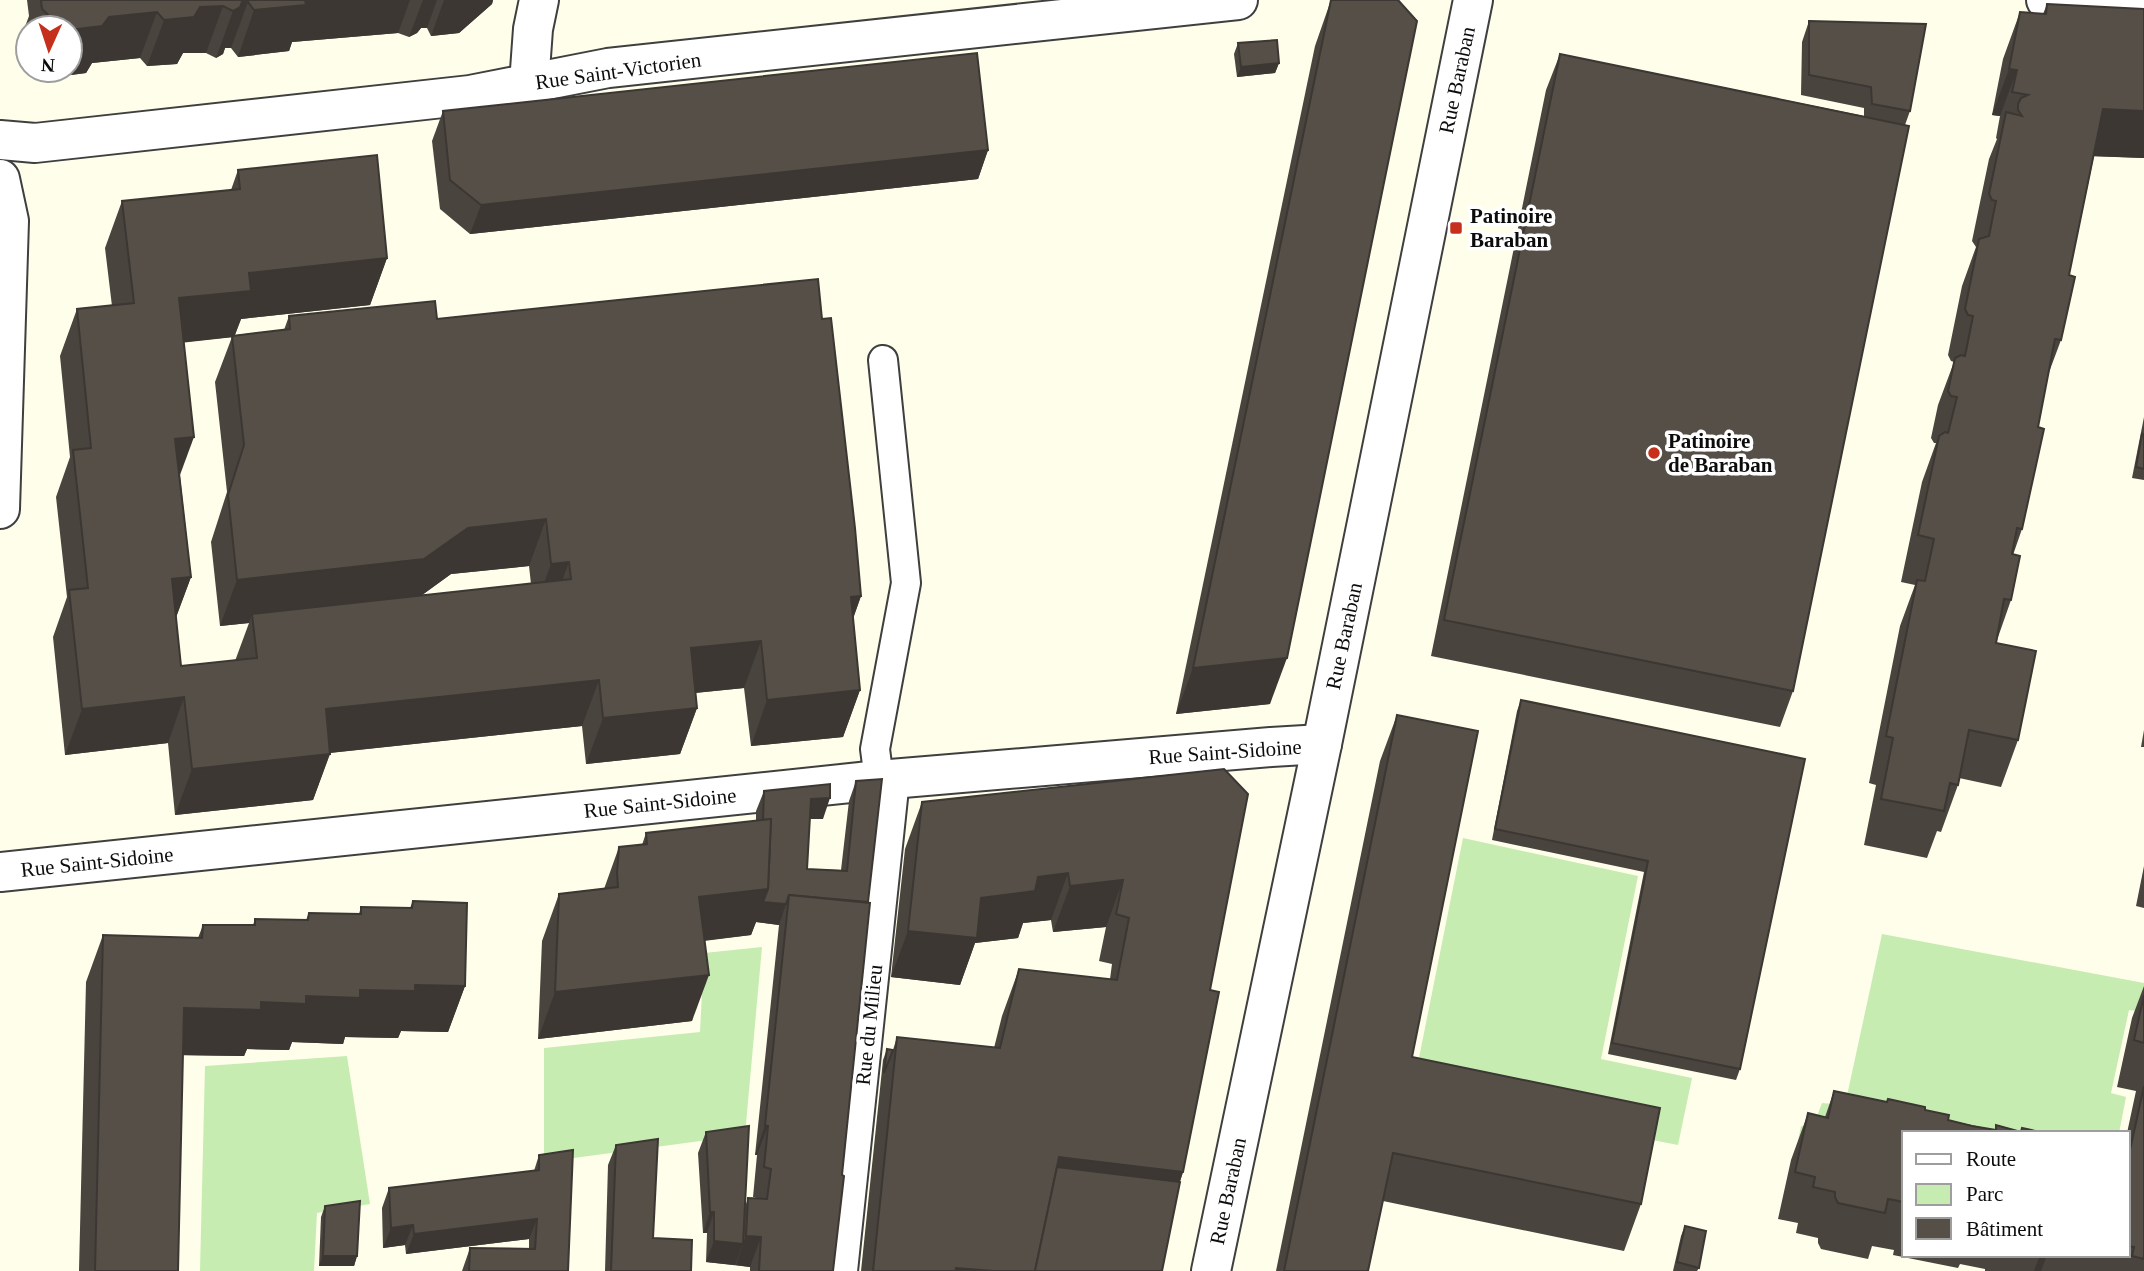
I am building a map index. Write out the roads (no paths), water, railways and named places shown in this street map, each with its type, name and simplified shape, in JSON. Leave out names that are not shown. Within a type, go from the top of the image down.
[{"type":"street","points":[[529,84],[533,29],[539,0]]},
{"type":"street","name":"Rue Saint-Victorien","points":[[0,140],[35,143],[470,95],[608,68],[1238,0]]},
{"type":"street","name":"Rue Baraban","points":[[1211,1271],[1474,0]]},
{"type":"street","points":[[2046,0],[2144,5]]},
{"type":"street","points":[[0,180],[9,221],[0,509]]},
{"type":"street","name":"Rue Saint-Sidoine","points":[[0,872],[887,780],[1322,744]]},
{"type":"lane","name":"Rue du Milieu","points":[[843,1271],[887,780],[875,749],[906,583],[883,359]]},
{"type":"place","name":"Patinoire Baraban","points":[[1456,228]]},
{"type":"place","name":"Patinoire de Baraban","points":[[1654,453]]}]
